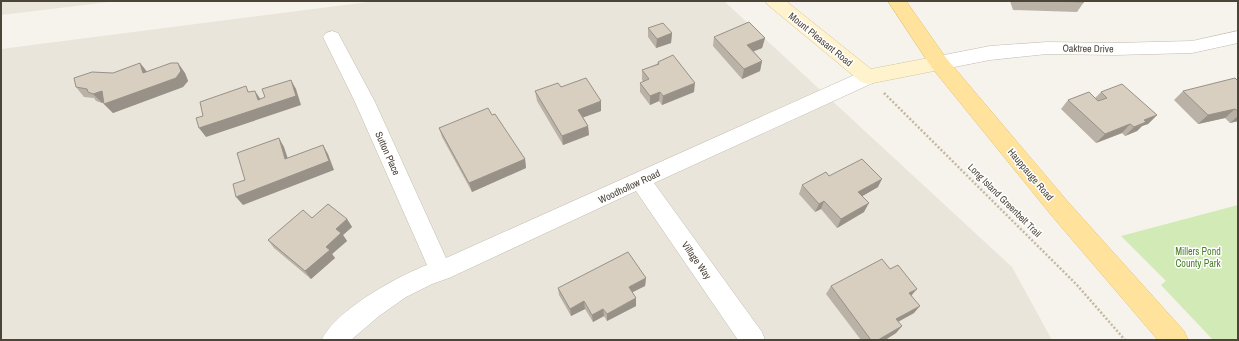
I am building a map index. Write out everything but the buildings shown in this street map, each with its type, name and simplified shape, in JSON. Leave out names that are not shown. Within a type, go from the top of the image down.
[{"type":"main road","name":"Hauppauge Road","points":[[896,1],[939,63],[1060,209],[1174,340]]},
{"type":"street","name":"Mount Pleasant Road","points":[[774,1],[868,77]]},
{"type":"street","name":"Sutton Place","points":[[332,36],[365,102],[441,271]]},
{"type":"street","name":"Oaktree Drive","points":[[939,63],[990,53],[1047,48],[1115,49],[1192,46],[1238,37]]},
{"type":"street","name":"Woodhollow Road","points":[[334,340],[381,300],[424,275],[441,271],[726,140],[868,77],[939,63]]},
{"type":"street","name":"Village Way","points":[[641,180],[753,340]]},
{"type":"path","name":"Long Island Greenbelt Trail","points":[[868,77],[1077,285],[1125,340]]},
{"type":"shaded area","points":[[1,1],[118,1],[1,15]]},
{"type":"shaded area","points":[[376,1],[724,1],[1012,267],[1052,340],[1,340],[1,49]]},
{"type":"green space","name":"Millers Pond County Park","points":[[1238,205],[1238,340],[1213,340],[1161,285],[1166,281],[1121,236]]}]
